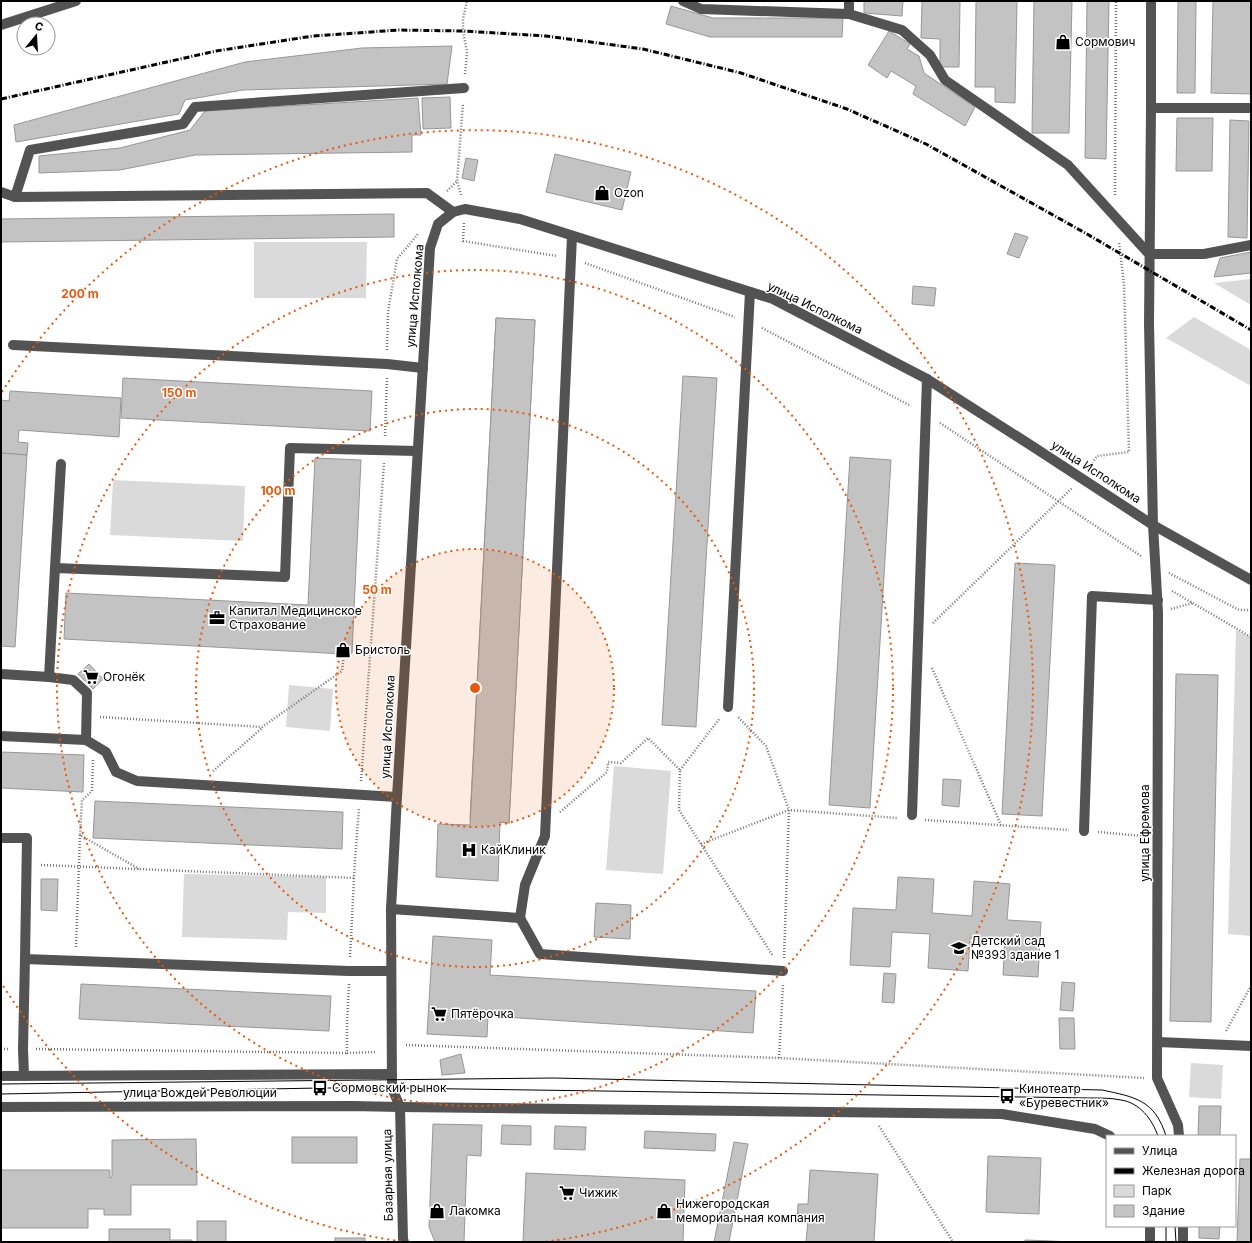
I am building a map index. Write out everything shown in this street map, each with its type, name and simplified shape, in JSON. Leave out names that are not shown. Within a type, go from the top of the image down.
[{"type":"street","points":[[683,1],[701,9],[849,14],[902,30],[930,55],[945,80],[1068,165],[1149,254],[1204,254],[1251,245]]},
{"type":"street","points":[[849,1],[849,14]]},
{"type":"street","name":"улица Ефремова","points":[[1151,1],[1149,331],[1153,525],[1158,600],[1157,1078],[1178,1125],[1179,1135]]},
{"type":"street","points":[[1,25],[70,2]]},
{"type":"street","points":[[15,197],[30,150],[183,124],[195,107],[464,88]]},
{"type":"street","points":[[1151,108],[1251,108]]},
{"type":"street","points":[[1,192],[15,197],[427,193],[453,212]]},
{"type":"street","name":"улица Исполкома","points":[[400,1107],[392,1088],[392,909],[417,451],[430,248],[438,224],[453,212],[465,209],[520,219],[773,299],[927,379],[1153,525],[1251,580]]},
{"type":"street","points":[[572,236],[545,836],[525,885],[520,918],[540,954],[783,971]]},
{"type":"street","points":[[728,707],[750,292]]},
{"type":"street","points":[[13,345],[387,364],[422,368]]},
{"type":"street","points":[[912,815],[927,379]]},
{"type":"street","points":[[55,568],[285,577],[290,448],[417,451]]},
{"type":"street","points":[[49,677],[61,464]]},
{"type":"street","points":[[1084,831],[1092,596],[1158,600]]},
{"type":"street","points":[[1,674],[73,680],[87,693],[90,743]]},
{"type":"street","points":[[1,736],[90,743],[106,752],[116,772],[137,781],[397,797]]},
{"type":"street","points":[[1,838],[27,838],[28,864],[23,1049],[24,1076]]},
{"type":"street","points":[[392,909],[520,918]]},
{"type":"street","points":[[25,959],[349,971],[391,971]]},
{"type":"street","points":[[1158,1042],[1251,1046]]},
{"type":"street","name":"улица Вождей Революции","points":[[1,1076],[392,1074]]},
{"type":"street","name":"улица Вождей Революции","points":[[1,1107],[352,1106],[1002,1114],[1095,1129],[1108,1135]]},
{"type":"street","name":"Базарная улица","points":[[400,1107],[404,1242]]},
{"type":"street","points":[[1150,1227],[1150,1242]]},
{"type":"street","points":[[1182,1227],[1183,1242]]},
{"type":"path","points":[[467,1],[463,19],[463,31],[467,52],[457,181],[465,209],[463,241],[571,258],[749,322],[926,414],[1156,565],[1239,610],[1251,610]]},
{"type":"path","points":[[1116,1],[1115,217],[1124,284]]},
{"type":"path","points":[[437,200],[457,181]]},
{"type":"path","points":[[347,1053],[349,971],[354,878],[384,450],[388,312],[397,259],[418,235],[420,229]]},
{"type":"path","points":[[1157,584],[1194,603],[1251,637]]},
{"type":"path","points":[[1158,612],[1194,603]]},
{"type":"path","points":[[198,785],[262,727],[342,671],[344,654]]},
{"type":"path","points":[[931,666],[1001,825]]},
{"type":"path","points":[[778,1058],[783,971],[789,810],[766,746],[728,707],[680,770],[679,810],[783,971]]},
{"type":"path","points":[[94,717],[262,727]]},
{"type":"path","points":[[545,824],[607,772],[608,762],[621,763],[648,738],[680,770]]},
{"type":"path","points":[[76,960],[82,800],[92,791],[90,743]]},
{"type":"path","points":[[701,844],[789,810],[899,818]]},
{"type":"path","points":[[923,820],[1158,837]]},
{"type":"path","points":[[80,835],[139,869]]},
{"type":"path","points":[[28,864],[354,878]]},
{"type":"path","points":[[1219,1045],[1251,986]]},
{"type":"path","points":[[1,1048],[347,1053],[381,1052],[391,1045],[778,1058],[1157,1078]]},
{"type":"path","points":[[871,1113],[953,1242]]},
{"type":"green space","points":[[254,242],[367,242],[366,298],[254,298]]},
{"type":"green space","points":[[1251,279],[1251,305],[1214,283]]},
{"type":"green space","points":[[1194,317],[1251,350],[1251,386],[1166,338]]},
{"type":"green space","points":[[113,480],[245,486],[243,541],[110,535]]},
{"type":"green space","points":[[1236,630],[1251,637],[1251,936],[1228,934]]},
{"type":"green space","points":[[289,685],[333,689],[330,731],[286,727]]},
{"type":"green space","points":[[614,766],[671,771],[663,874],[606,870]]},
{"type":"green space","points":[[184,874],[326,877],[326,913],[288,912],[287,940],[182,937]]},
{"type":"green space","points":[[1191,1063],[1223,1065],[1221,1099],[1189,1097]]},
{"type":"building","points":[[864,1],[903,1],[902,16],[864,13]]},
{"type":"building","points":[[922,1],[960,1],[959,67],[940,67],[940,39],[921,38]]},
{"type":"building","points":[[976,1],[1017,1],[1015,103],[995,102],[995,87],[975,87]]},
{"type":"building","points":[[1034,1],[1072,1],[1069,133],[1032,133]]},
{"type":"building","points":[[1087,1],[1109,1],[1106,159],[1085,158]]},
{"type":"building","points":[[1178,1],[1196,1],[1195,93],[1177,93]]},
{"type":"building","points":[[1213,1],[1251,1],[1251,94],[1211,93]]},
{"type":"building","points":[[671,6],[713,18],[843,18],[842,37],[710,37],[666,24]]},
{"type":"building","points":[[889,31],[910,44],[907,49],[919,56],[924,73],[975,107],[965,126],[913,94],[916,86],[891,71],[887,78],[868,65]]},
{"type":"building","points":[[452,46],[447,84],[243,90],[185,100],[179,114],[16,142],[14,125],[245,62],[362,48]]},
{"type":"building","points":[[450,97],[451,128],[423,129],[422,98]]},
{"type":"building","points":[[418,98],[421,135],[412,135],[412,152],[195,155],[120,170],[39,173],[39,156],[120,148],[190,130],[205,111]]},
{"type":"building","points":[[1177,118],[1213,118],[1212,171],[1176,171]]},
{"type":"building","points":[[1230,120],[1249,121],[1247,238],[1228,237]]},
{"type":"building","points":[[555,154],[631,172],[622,210],[546,192]]},
{"type":"building","points":[[466,158],[478,160],[474,181],[462,178]]},
{"type":"building","points":[[394,214],[394,237],[1,242],[1,219]]},
{"type":"building","points":[[1015,233],[1028,237],[1019,258],[1007,254]]},
{"type":"building","points":[[1251,252],[1251,273],[1214,277],[1220,258]]},
{"type":"building","points":[[913,286],[936,288],[934,306],[912,304]]},
{"type":"building","points":[[496,318],[535,320],[509,823],[470,819]]},
{"type":"building","points":[[496,318],[535,320],[509,823],[500,822],[498,881],[436,877],[438,824],[470,825]]},
{"type":"building","points":[[683,376],[717,378],[696,727],[662,725]]},
{"type":"building","points":[[123,378],[372,391],[370,431],[121,418]]},
{"type":"building","points":[[10,391],[121,398],[119,437],[19,430],[18,442],[28,443],[27,455],[1,453],[1,400],[9,401]]},
{"type":"building","points":[[1,453],[27,455],[15,647],[1,646]]},
{"type":"building","points":[[850,457],[891,460],[870,808],[829,805]]},
{"type":"building","points":[[315,458],[361,460],[352,653],[344,654],[64,639],[66,593],[308,605]]},
{"type":"building","points":[[1015,563],[1055,565],[1042,816],[1002,814]]},
{"type":"building","points":[[89,664],[103,679],[93,689],[78,674]]},
{"type":"building","points":[[1176,674],[1218,675],[1211,1022],[1170,1021]]},
{"type":"building","points":[[1,752],[84,755],[83,792],[1,788]]},
{"type":"building","points":[[943,779],[961,780],[959,807],[942,805]]},
{"type":"building","points":[[95,801],[343,812],[342,849],[93,838]]},
{"type":"building","points":[[898,877],[934,879],[932,913],[972,916],[974,881],[1010,884],[1007,920],[1041,922],[1038,977],[1003,975],[1005,939],[970,938],[968,971],[928,968],[930,934],[892,932],[890,967],[850,965],[853,908],[896,910]]},
{"type":"building","points":[[41,879],[58,879],[57,911],[41,910]]},
{"type":"building","points":[[596,903],[631,905],[630,939],[594,937]]},
{"type":"building","points":[[433,936],[492,940],[490,975],[756,991],[753,1033],[488,1016],[487,1037],[427,1034]]},
{"type":"building","points":[[884,973],[896,974],[894,1003],[882,1002]]},
{"type":"building","points":[[1062,982],[1075,983],[1073,1011],[1060,1010]]},
{"type":"building","points":[[81,984],[331,996],[329,1031],[79,1019]]},
{"type":"building","points":[[1059,1018],[1074,1018],[1075,1049],[1060,1049]]},
{"type":"building","points":[[461,1054],[465,1073],[442,1075],[440,1060]]},
{"type":"building","points":[[1199,1106],[1221,1106],[1220,1135],[1198,1135]]},
{"type":"building","points":[[433,1124],[482,1125],[481,1156],[467,1155],[464,1242],[435,1242],[429,1227]]},
{"type":"building","points":[[502,1125],[531,1126],[531,1145],[501,1144]]},
{"type":"building","points":[[555,1126],[586,1127],[585,1150],[554,1149]]},
{"type":"building","points":[[645,1131],[716,1134],[715,1151],[644,1148]]},
{"type":"building","points":[[292,1137],[357,1137],[357,1163],[292,1163]]},
{"type":"building","points":[[196,1139],[197,1185],[131,1185],[131,1215],[104,1215],[104,1209],[88,1209],[88,1228],[1,1228],[1,1170],[110,1170],[110,1178],[112,1177],[112,1140]]},
{"type":"building","points":[[734,1142],[748,1144],[729,1242],[714,1242]]},
{"type":"building","points":[[988,1156],[1041,1158],[1039,1214],[986,1212]]},
{"type":"building","points":[[1240,1159],[1251,1159],[1251,1242],[1237,1242]]},
{"type":"building","points":[[810,1170],[878,1174],[874,1242],[806,1242],[808,1221],[797,1221],[798,1204],[808,1204]]},
{"type":"building","points":[[526,1173],[685,1180],[683,1242],[523,1242]]},
{"type":"building","points":[[197,1221],[226,1221],[226,1242],[197,1242]]},
{"type":"building","points":[[1199,1227],[1220,1227],[1219,1239],[1199,1238]]},
{"type":"building","points":[[109,1229],[170,1229],[170,1240],[192,1240],[192,1242],[109,1242]]},
{"type":"building","points":[[335,1238],[365,1238],[365,1242],[335,1242]]},
{"type":"building","points":[[1025,1240],[1051,1241],[1071,1242],[1025,1242]]},
{"type":"tram line","points":[[1,1084],[553,1078],[1102,1090],[1134,1098],[1150,1107],[1156,1115],[1166,1135]]},
{"type":"tram line","points":[[1,1094],[392,1088],[1103,1098],[1118,1099],[1134,1104],[1149,1118],[1158,1135]]},
{"type":"tram line","points":[[1166,1227],[1166,1242]]},
{"type":"tram line","points":[[1175,1227],[1176,1242]]},
{"type":"railway","points":[[1,99],[216,51],[313,36],[399,30],[463,31],[546,36],[643,49],[741,73],[847,109],[926,144],[1087,234],[1251,330]]},
{"type":"place","name":"Сормович","points":[[1063,42]]},
{"type":"place","name":"Ozon","points":[[602,193]]},
{"type":"place","name":"Капитал Медицинское Страхование","points":[[217,618]]},
{"type":"place","name":"Бристоль","points":[[343,650]]},
{"type":"place","name":"Огонёк","points":[[91,677]]},
{"type":"place","name":"КайКлиник","points":[[469,850]]},
{"type":"place","name":"Детский сад №393 здание 1","points":[[959,948]]},
{"type":"place","name":"Пятёрочка","points":[[439,1014]]},
{"type":"place","name":"Сормовский рынок","points":[[320,1088]]},
{"type":"place","name":"Кинотеатр «Буревестник»","points":[[1007,1096]]},
{"type":"place","name":"Чижик","points":[[567,1193]]},
{"type":"place","name":"Лакомка","points":[[437,1211]]},
{"type":"place","name":"Нижегородская мемориальная компания","points":[[664,1211]]}]
